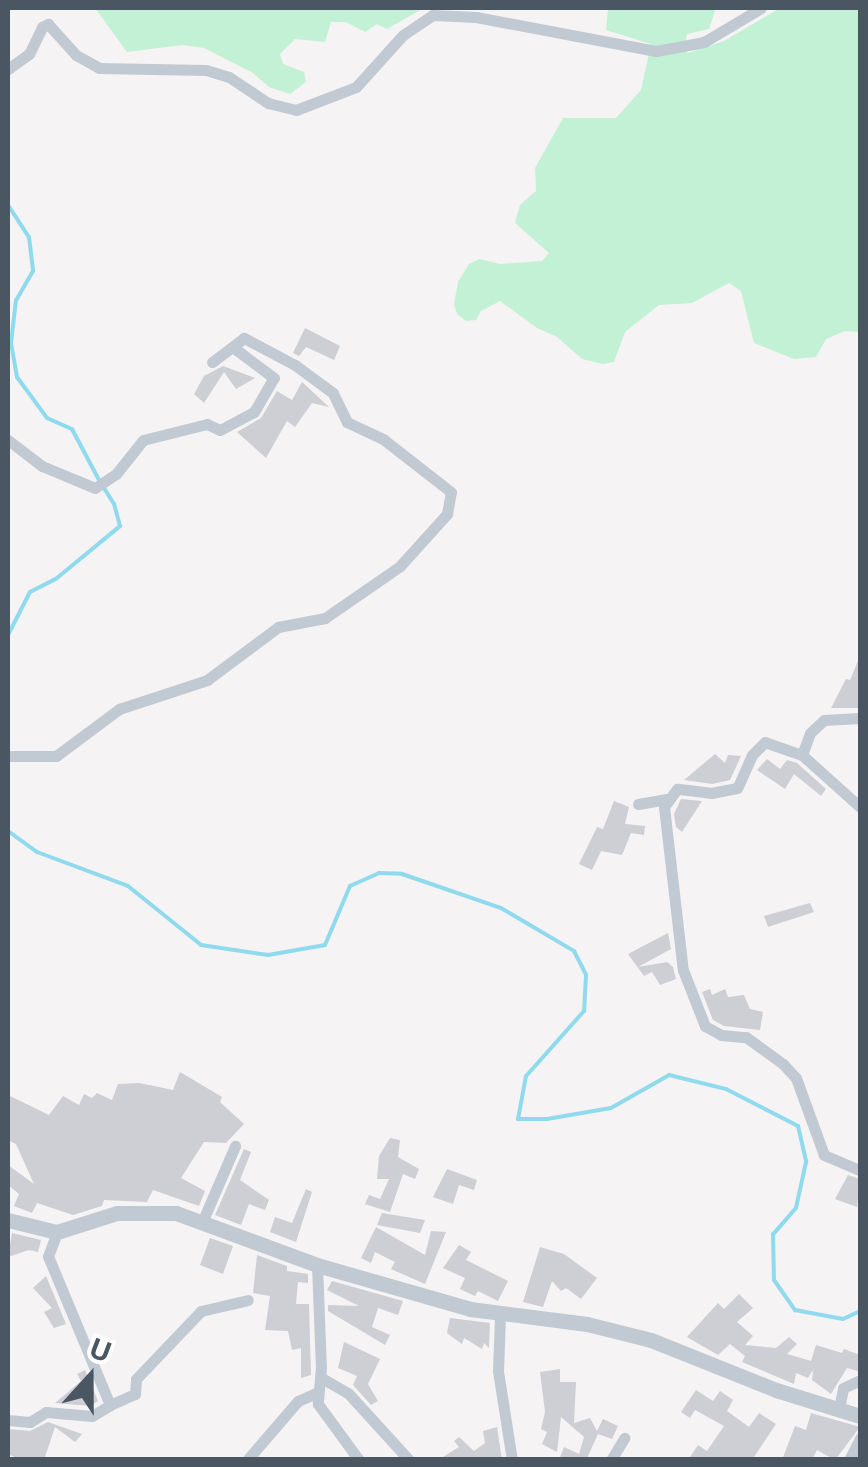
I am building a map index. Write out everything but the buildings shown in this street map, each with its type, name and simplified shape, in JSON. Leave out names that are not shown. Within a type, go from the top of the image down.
[{"type":"street","points":[[8,70],[30,54],[42,27],[48,24],[76,55],[94,66],[112,70],[206,70],[228,77],[268,103],[296,110],[356,88],[403,35],[433,15],[476,17],[656,50],[704,42],[761,8]]},
{"type":"street","points":[[8,756],[56,756],[119,708],[207,680],[278,627],[325,618],[400,566],[447,514],[451,492],[383,439],[347,422],[325,385],[246,338],[212,362]]},
{"type":"street","points":[[8,440],[42,466],[86,488],[98,486],[116,474],[143,440],[204,424],[220,430],[264,400],[274,378],[234,348]]},
{"type":"street","points":[[802,756],[810,733],[826,718],[860,718]]},
{"type":"street","points":[[638,804],[667,799],[680,788],[712,793],[738,788],[752,756],[765,742],[802,756],[860,807]]},
{"type":"street","points":[[667,799],[677,893],[676,929],[683,970],[704,1026],[721,1034],[746,1038],[783,1064],[796,1078],[824,1154],[860,1170]]},
{"type":"street","points":[[203,1220],[235,1146]]},
{"type":"street","points":[[8,1220],[57,1232],[141,1210],[203,1220],[317,1265],[500,1315],[587,1324],[650,1340],[776,1390],[860,1416]]},
{"type":"street","points":[[57,1232],[48,1256],[110,1405]]},
{"type":"street","points":[[317,1265],[320,1377],[316,1393],[322,1413],[358,1460]]},
{"type":"street","points":[[8,1420],[30,1422],[46,1412],[92,1416],[135,1394],[136,1379],[201,1311],[248,1300]]},
{"type":"street","points":[[500,1315],[498,1371],[512,1460]]},
{"type":"street","points":[[320,1377],[348,1394],[409,1460]]},
{"type":"street","points":[[839,1409],[844,1388],[860,1380]]},
{"type":"street","points":[[247,1460],[298,1402],[316,1393]]},
{"type":"street","points":[[612,1460],[624,1438]]},
{"type":"green space","points":[[95,8],[424,8],[387,29],[377,24],[365,32],[346,22],[331,22],[325,42],[295,39],[280,54],[283,64],[304,72],[306,82],[290,94],[269,87],[253,73],[204,48],[182,45],[127,52]]},
{"type":"green space","points":[[604,8],[716,8],[709,29],[687,34],[684,49],[688,53],[724,41],[780,8],[860,8],[860,332],[845,331],[826,339],[816,357],[794,359],[754,343],[741,291],[729,283],[692,303],[659,305],[625,332],[614,362],[603,364],[582,359],[557,337],[537,328],[500,301],[481,311],[476,320],[466,321],[457,314],[454,304],[458,282],[469,264],[479,259],[500,264],[542,261],[549,253],[515,223],[520,205],[536,191],[535,168],[563,118],[616,118],[641,90],[651,44],[606,30],[608,10]]},
{"type":"waterway","points":[[8,205],[29,237],[33,271],[16,300],[11,343],[17,377],[47,418],[72,429],[99,480]]},
{"type":"waterway","points":[[8,635],[30,592],[57,578],[120,526],[114,504],[104,488]]},
{"type":"waterway","points":[[8,831],[37,852],[128,886],[201,945],[268,955],[325,945],[350,886],[379,873],[402,874],[501,908],[574,951],[586,975],[584,1011],[526,1076],[518,1119],[547,1119],[611,1108],[669,1075],[726,1089],[798,1126],[806,1162],[796,1208],[773,1234],[774,1280],[795,1310],[843,1319],[860,1311]]}]
